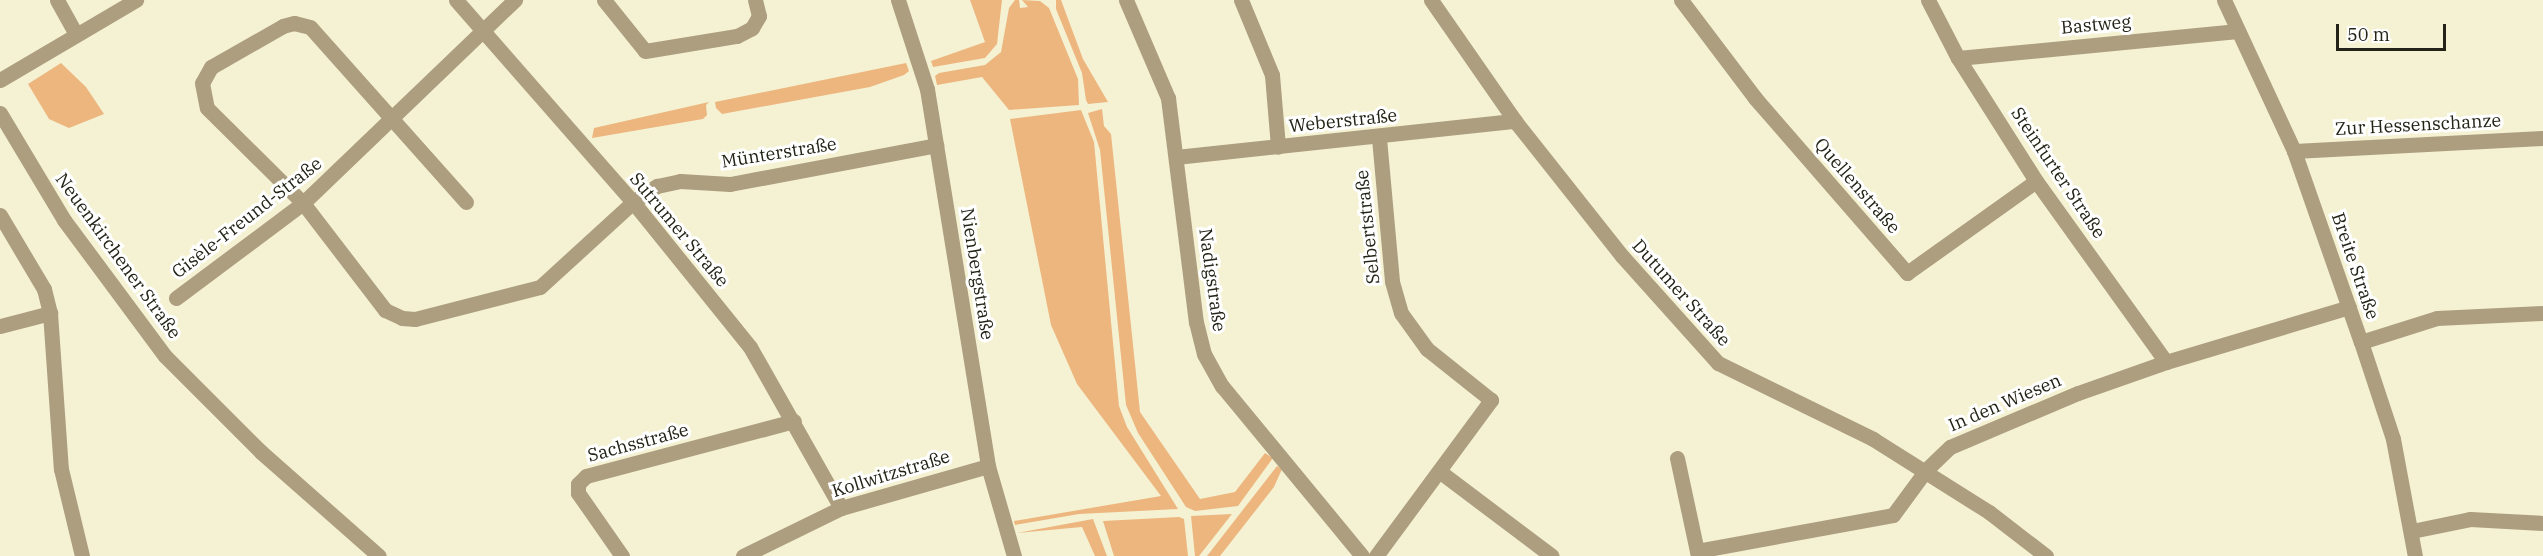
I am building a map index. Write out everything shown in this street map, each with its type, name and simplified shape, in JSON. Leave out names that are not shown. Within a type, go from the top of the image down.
[{"type":"street","points":[[57,0],[76,34]]},
{"type":"street","points":[[0,80],[136,0]]},
{"type":"street","name":"Sutrumer Straße","points":[[456,0],[633,202],[750,347],[794,421],[841,508]]},
{"type":"street","name":"Gisèle-Freund-Straße","points":[[176,298],[303,203],[395,119],[481,30],[516,0]]},
{"type":"street","points":[[604,0],[645,51],[737,36],[752,28],[759,16],[755,0]]},
{"type":"street","name":"Nienbergstraße","points":[[898,0],[927,89],[988,466],[1014,556]]},
{"type":"street","name":"Nadigstraße","points":[[1126,0],[1168,98],[1196,322],[1204,354],[1222,386],[1362,556]]},
{"type":"street","points":[[1241,0],[1272,75],[1278,147]]},
{"type":"street","name":"Dutumer Straße","points":[[1431,0],[1515,121],[1622,256],[1718,363],[1873,439],[1926,470],[2046,556]]},
{"type":"street","name":"Quellenstraße","points":[[1681,0],[1755,98],[1907,273],[2037,181]]},
{"type":"street","name":"Steinfurter Straße","points":[[1928,0],[1958,58],[2037,181],[2166,362]]},
{"type":"street","name":"Breite Straße","points":[[2224,0],[2294,151],[2349,307],[2392,439],[2412,531],[2415,556]]},
{"type":"street","name":"Münterstraße","points":[[395,119],[310,27],[294,23],[211,67],[202,83],[207,108],[303,203],[385,310],[402,318],[415,319],[540,287],[633,202],[657,186],[680,181],[730,184],[936,145]]},
{"type":"street","name":"Bastweg","points":[[1958,58],[2238,31]]},
{"type":"street","name":"Neuenkirchener Straße","points":[[0,113],[64,220],[165,356],[238,431],[379,556]]},
{"type":"street","points":[[395,119],[466,202]]},
{"type":"street","name":"Weberstraße","points":[[1176,157],[1379,138],[1515,121]]},
{"type":"street","name":"Selbertstraße","points":[[1376,556],[1491,400],[1427,349],[1401,313],[1392,281],[1379,138]]},
{"type":"street","name":"Zur Hessenschanze","points":[[2294,151],[2543,138]]},
{"type":"street","points":[[0,215],[39,276],[50,313],[61,469],[82,556]]},
{"type":"street","name":"In den Wiesen","points":[[1677,458],[1698,554],[1893,515],[1926,470],[1950,447],[2078,393],[2166,362],[2349,307]]},
{"type":"street","points":[[0,326],[50,313]]},
{"type":"street","points":[[2361,342],[2437,318],[2543,313]]},
{"type":"street","name":"Sachsstraße","points":[[622,556],[578,493],[578,484],[586,476],[794,421]]},
{"type":"street","name":"Kollwitzstraße","points":[[743,556],[841,508],[988,466]]},
{"type":"street","points":[[1439,471],[1552,556]]},
{"type":"street","points":[[2412,531],[2470,519],[2543,523]]},
{"type":"shaded area","points":[[970,0],[1002,0],[997,44],[985,58],[933,67],[931,61],[985,42]]},
{"type":"shaded area","points":[[1015,0],[1019,0],[1020,8],[1028,7],[1022,0],[1040,1],[1049,8],[1078,79],[1079,105],[1009,110],[982,77],[937,85],[935,76],[939,73],[985,65],[1001,52],[1009,8]]},
{"type":"shaded area","points":[[1056,0],[1061,0],[1083,59],[1108,102],[1088,104],[1082,73],[1056,9]]},
{"type":"shaded area","points":[[61,63],[86,87],[104,114],[69,128],[49,119],[28,84]]},
{"type":"shaded area","points":[[906,63],[909,71],[904,75],[870,87],[722,114],[716,108],[715,102]]},
{"type":"shaded area","points":[[709,102],[706,105],[707,115],[703,119],[592,138],[594,128]]},
{"type":"shaded area","points":[[1102,109],[1104,126],[1111,134],[1140,412],[1200,499],[1235,492],[1265,453],[1273,458],[1238,506],[1195,511],[1186,507],[1138,433],[1126,405],[1100,150],[1088,113]]},
{"type":"shaded area","points":[[1081,110],[1094,142],[1119,406],[1127,427],[1178,509],[1079,514],[1015,525],[1014,521],[1161,496],[1077,384],[1051,325],[1010,119]]},
{"type":"shaded area","points":[[1277,466],[1282,469],[1274,487],[1220,556],[1207,556]]},
{"type":"shaded area","points":[[1232,514],[1199,556],[1195,556],[1191,516]]},
{"type":"shaded area","points":[[1179,517],[1184,519],[1188,556],[1114,556],[1103,521]]},
{"type":"shaded area","points":[[1093,519],[1107,556],[1095,556],[1082,527],[1017,533]]}]
